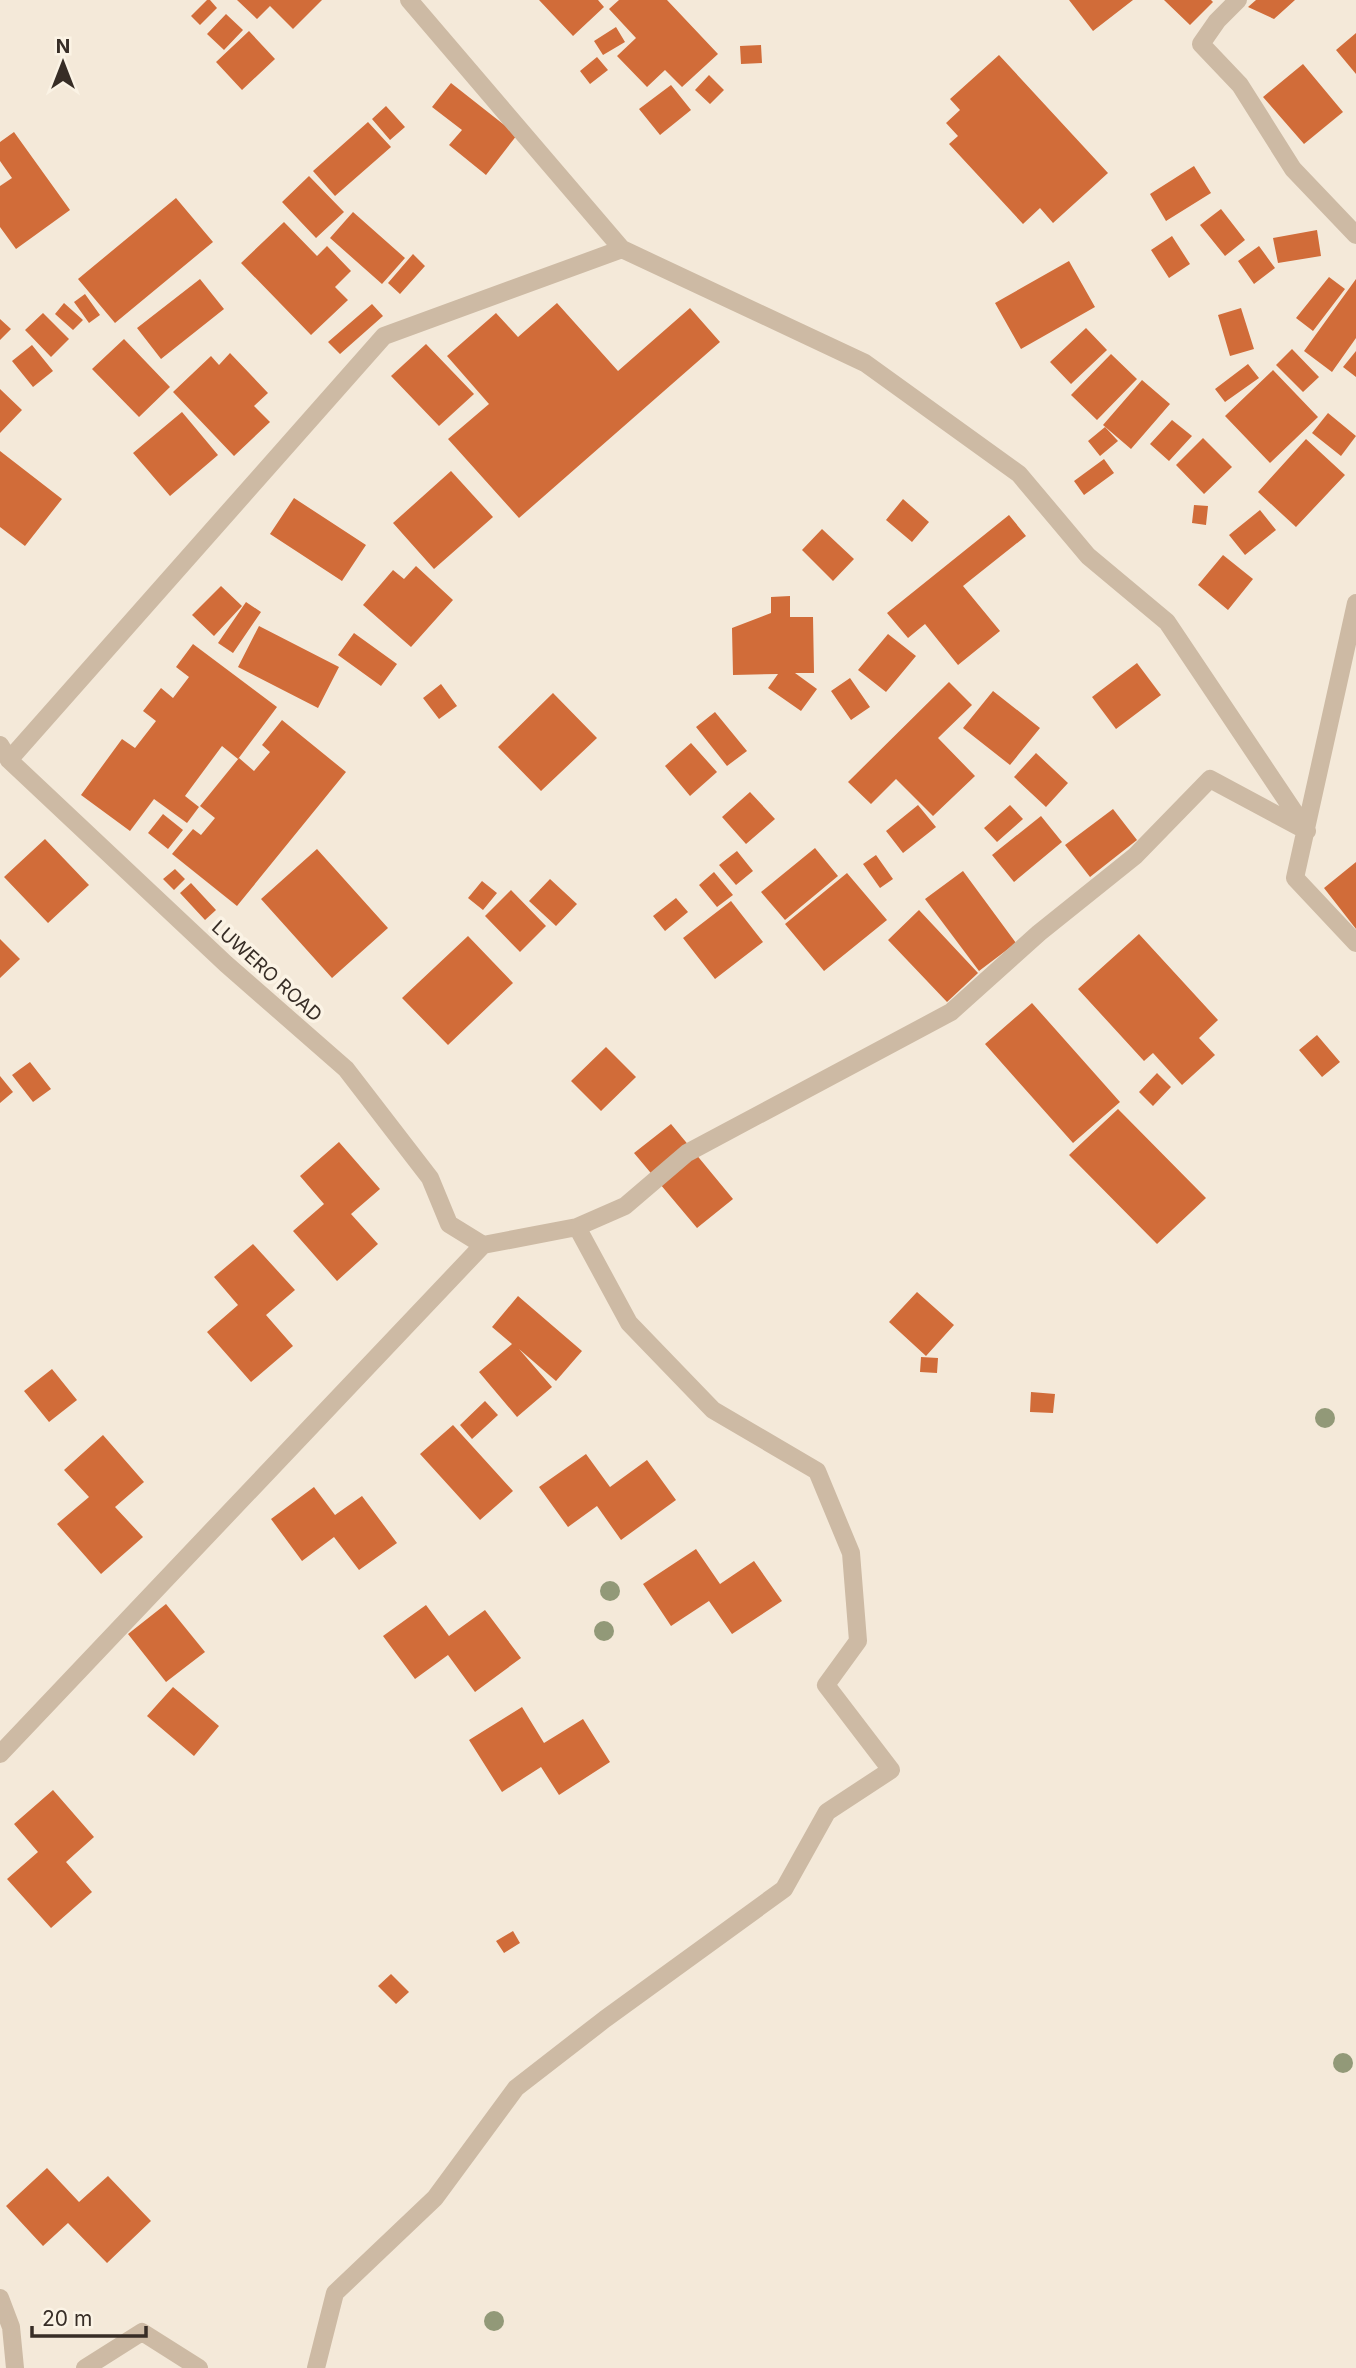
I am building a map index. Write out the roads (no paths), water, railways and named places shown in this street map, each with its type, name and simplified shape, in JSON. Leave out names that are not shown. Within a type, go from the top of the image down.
[{"type":"street","points":[[1238,0],[1217,21],[1201,44],[1240,85],[1293,169],[1356,235]]},
{"type":"street","points":[[419,5],[622,249],[864,363],[1020,474],[1088,556],[1167,622],[1307,831]]},
{"type":"street","points":[[4,753],[384,336],[622,249]]},
{"type":"street","points":[[1356,603],[1295,878],[1356,943]]},
{"type":"street","name":"LUWERO ROAD","points":[[4,753],[226,964],[346,1069],[430,1178],[450,1224],[483,1245]]},
{"type":"street","points":[[0,1754],[483,1245],[577,1227],[625,1206],[687,1153],[951,1012],[1039,933],[1136,856],[1210,779],[1307,831]]},
{"type":"street","points":[[316,2368],[335,2293],[435,2198],[516,2088],[605,2019],[784,1889],[827,1812],[891,1770],[826,1685],[858,1641],[851,1553],[817,1471],[713,1410],[629,1323],[577,1227]]},
{"type":"street","points":[[0,2298],[12,2327],[15,2368]]},
{"type":"street","points":[[85,2368],[142,2332],[200,2368]]}]
